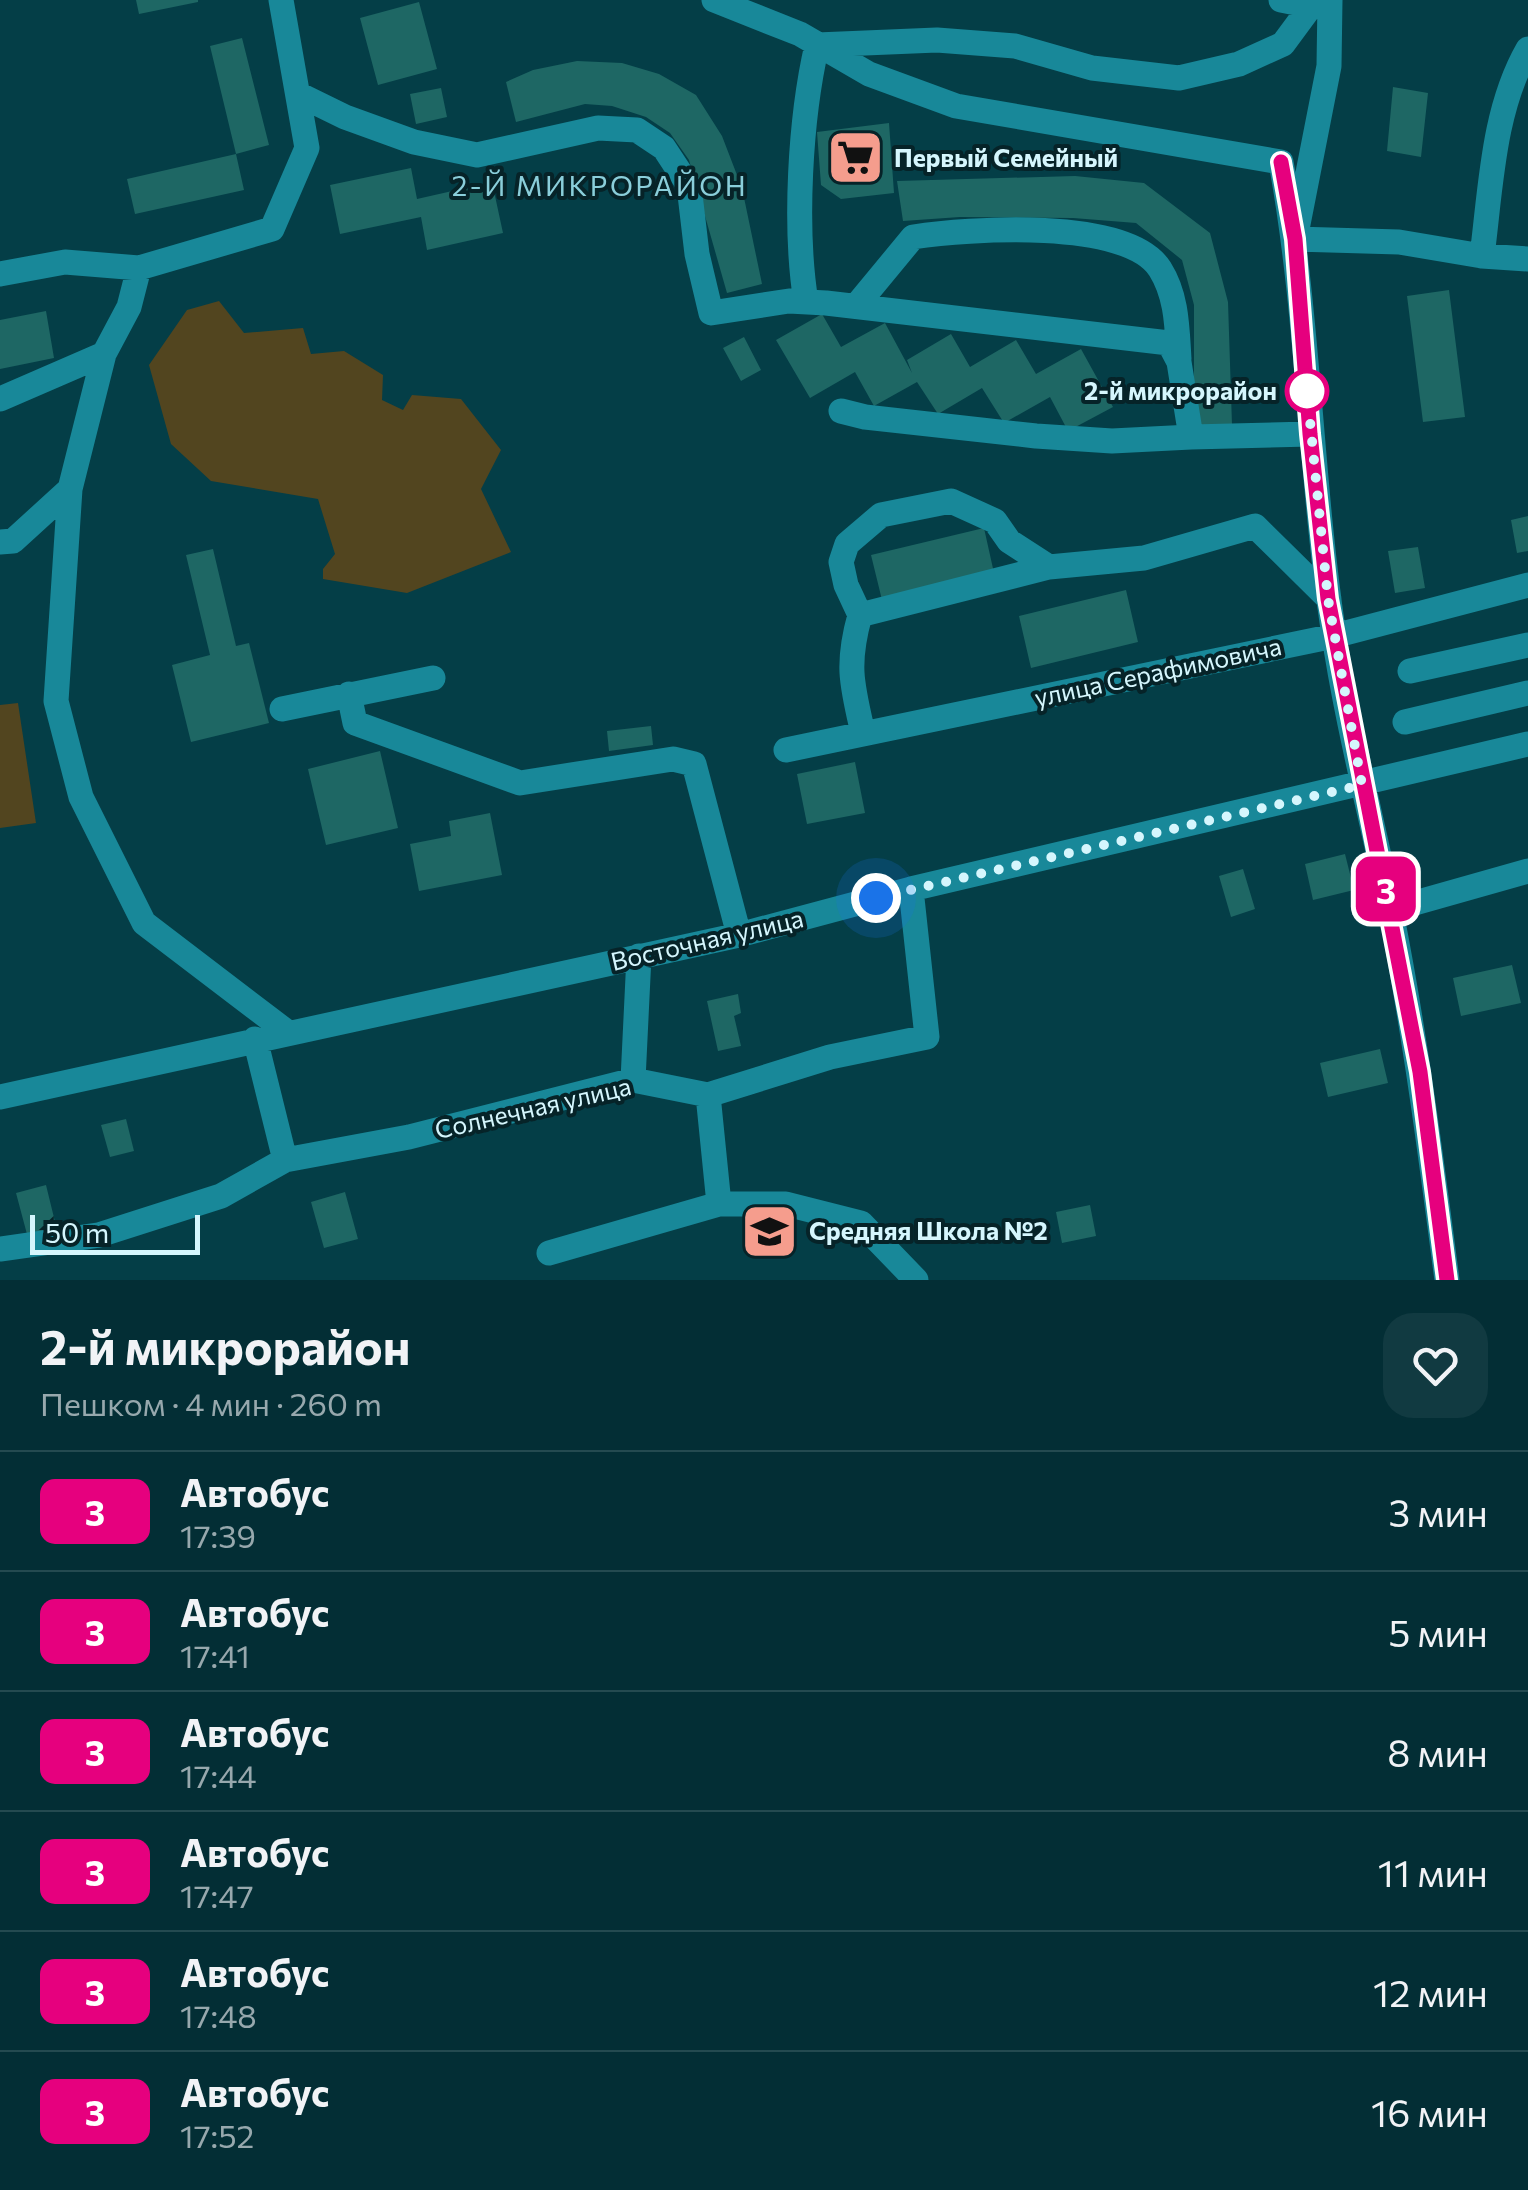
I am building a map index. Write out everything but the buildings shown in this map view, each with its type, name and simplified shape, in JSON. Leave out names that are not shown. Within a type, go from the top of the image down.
[{"type":"street","points":[[0,274],[65,262],[139,268],[272,229],[307,148],[281,0]]},
{"type":"street","points":[[714,0],[817,45],[868,74],[956,106],[1281,162],[1295,239],[1328,599],[1420,1072],[1447,1280]]},
{"type":"street","points":[[1280,0],[1323,2]]},
{"type":"street","points":[[817,45],[937,40],[1015,46],[1092,68],[1179,78],[1239,64],[1284,44],[1323,2]]},
{"type":"street","points":[[1295,239],[1329,66],[1323,2]]},
{"type":"street","points":[[806,302],[800,264],[806,96],[817,45]]},
{"type":"street","points":[[1482,256],[1499,132],[1511,78],[1528,48]]},
{"type":"street","points":[[298,94],[345,117],[414,142],[477,155],[598,128],[637,130],[664,148],[688,186],[697,254],[712,314],[789,301],[856,306],[1169,343],[1179,362]]},
{"type":"street","points":[[856,306],[914,237],[961,230],[1032,230],[1125,244],[1158,265],[1174,299],[1191,438]]},
{"type":"street","points":[[1295,239],[1400,242],[1482,256],[1528,259]]},
{"type":"street","points":[[139,268],[129,307],[104,354],[70,489],[56,701],[81,796],[144,923],[287,1032]]},
{"type":"street","points":[[0,399],[104,354]]},
{"type":"street","points":[[840,411],[1036,436],[1112,441],[1310,434]]},
{"type":"street","points":[[0,542],[13,541],[70,489]]},
{"type":"street","points":[[864,733],[850,676],[852,644],[860,616],[846,586],[841,562],[847,544],[882,515],[952,501],[995,522],[1009,541],[1049,567]]},
{"type":"street","points":[[860,616],[1049,567],[1144,558],[1255,526],[1328,599]]},
{"type":"street","name":"улица Серафимовича","points":[[786,750],[1334,636],[1528,585]]},
{"type":"street","points":[[1410,671],[1528,645]]},
{"type":"street","points":[[282,709],[432,678]]},
{"type":"street","points":[[1404,722],[1528,693]]},
{"type":"street","points":[[349,694],[355,723],[520,783],[672,759],[694,764],[739,935]]},
{"type":"street","name":"Восточная улица","points":[[0,1097],[739,935],[910,889],[1528,744]]},
{"type":"street","points":[[1390,910],[1528,872]]},
{"type":"street","name":"Солнечная улица","points":[[0,1250],[99,1235],[134,1224],[221,1196],[285,1160],[409,1137],[633,1080],[708,1095],[830,1057],[927,1038],[910,889]]},
{"type":"street","points":[[633,1080],[638,956]]},
{"type":"street","points":[[255,1040],[285,1160]]},
{"type":"street","points":[[708,1095],[719,1204]]},
{"type":"street","points":[[549,1253],[719,1204],[786,1204],[861,1224],[916,1280]]},
{"type":"shaded area","points":[[219,301],[244,333],[303,328],[311,354],[344,351],[383,375],[382,400],[403,410],[412,395],[461,399],[501,450],[481,489],[511,552],[407,593],[323,579],[323,569],[335,554],[318,499],[211,481],[171,444],[149,365],[187,310]]},
{"type":"shaded area","points":[[18,703],[36,823],[0,828],[0,705]]},
{"type":"bus line","name":"3","points":[[1281,162],[1295,239],[1328,599],[1420,1072],[1447,1280]]},
{"type":"place","name":"Первый Семейный","points":[[855,158]]},
{"type":"place","name":"2-й микрорайон","points":[[1307,391]]},
{"type":"place","name":"Средняя Школа №2","points":[[770,1231]]},
{"type":"district","name":"2-Й МИКРОРАЙОН","points":[[600,186]]},
{"type":"route","points":[[876,898],[1362,785],[1328,599],[1307,391]]}]
